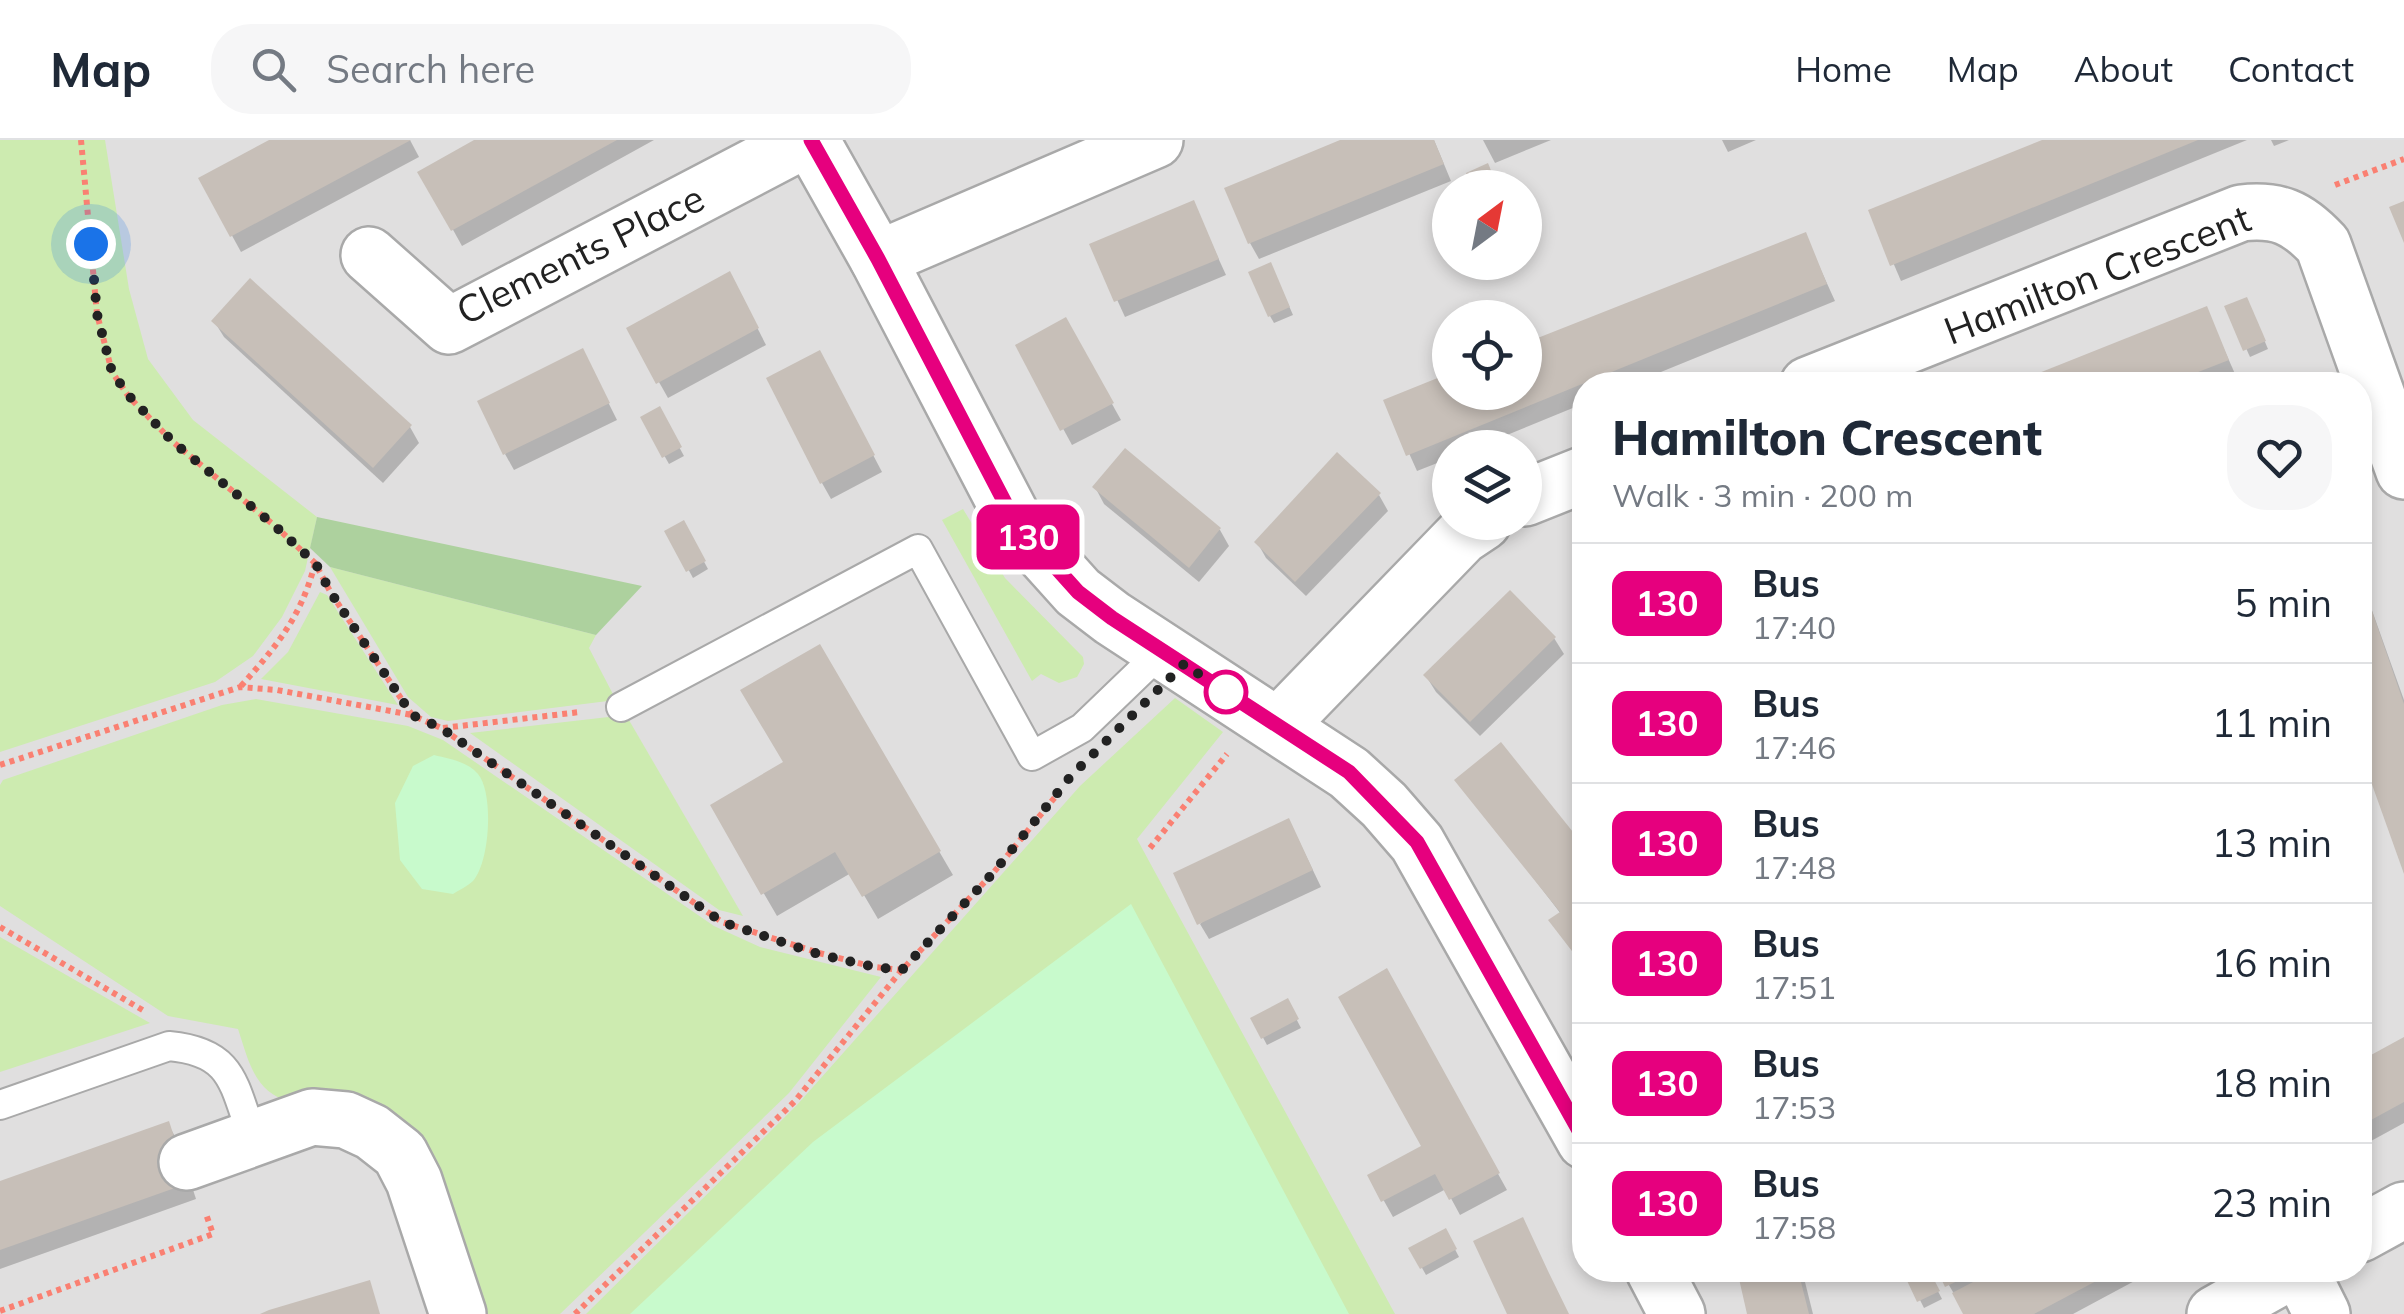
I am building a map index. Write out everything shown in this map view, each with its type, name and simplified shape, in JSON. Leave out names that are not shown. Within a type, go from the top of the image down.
[{"type":"street","name":"Clements Place","points":[[369,255],[449,326],[808,140]]},
{"type":"street","points":[[808,140],[878,259],[1015,522],[1078,592],[1349,772],[1417,842],[1572,1098]]},
{"type":"street","points":[[878,259],[1155,140]]},
{"type":"street","name":"Hamilton Crescent","points":[[1841,372],[2241,213],[2266,211],[2307,228],[2322,245],[2368,372]]},
{"type":"street","name":"Hamilton Crescent","points":[[2372,383],[2404,471]]},
{"type":"street","points":[[1542,491],[1572,479]]},
{"type":"street","points":[[1269,720],[1458,540]]},
{"type":"street","points":[[187,1162],[312,1116],[346,1120],[372,1132],[400,1154],[414,1181],[458,1314]]},
{"type":"street","points":[[2372,1227],[2404,1210]]},
{"type":"street","points":[[1660,1282],[1677,1314]]},
{"type":"street","points":[[2215,1314],[2274,1282]]},
{"type":"street","points":[[2303,1282],[2322,1314]]},
{"type":"lane","points":[[621,707],[918,550],[1032,756],[1082,728],[1162,650]]},
{"type":"lane","points":[[0,1105],[169,1046],[194,1048],[228,1071],[253,1138]]},
{"type":"path","points":[[81,140],[97,314],[112,372],[173,442],[316,564],[412,715]]},
{"type":"path","points":[[2307,228],[2330,188],[2404,158]]},
{"type":"path","points":[[240,687],[276,648],[307,598],[316,564]]},
{"type":"path","points":[[0,765],[240,687],[278,690],[412,715],[441,728],[722,922],[818,954],[902,970]]},
{"type":"path","points":[[441,728],[621,707]]},
{"type":"path","points":[[1150,848],[1269,720]]},
{"type":"path","points":[[575,1314],[794,1101],[902,970],[994,872],[1071,776]]},
{"type":"path","points":[[0,927],[158,1019],[194,1048]]},
{"type":"path","points":[[0,1312],[213,1234],[187,1162]]},
{"type":"shaded area","points":[[0,140],[2404,140],[2404,1314],[0,1314]]},
{"type":"green space","points":[[0,140],[105,140],[129,289],[148,359],[193,420],[317,517],[305,571],[282,617],[253,656],[215,682],[0,752]]},
{"type":"green space","points":[[963,509],[1005,578],[1083,657],[1077,677],[1059,683],[1041,674],[1032,681],[942,520]]},
{"type":"green space","points":[[317,517],[642,586],[596,635],[330,567],[310,548]]},
{"type":"green space","points":[[330,567],[596,635],[589,648],[616,700],[448,721],[431,717],[408,697]]},
{"type":"green space","points":[[320,592],[327,595],[398,705],[261,679],[288,652]]},
{"type":"green space","points":[[1175,698],[1223,732],[1137,839],[1395,1314],[586,1314],[797,1105],[1080,786]]},
{"type":"green space","points":[[256,699],[408,726],[443,740],[714,926],[760,947],[881,977],[789,1093],[560,1314],[482,1314],[442,1190],[269,1091],[255,1074],[238,1029],[168,1016],[0,906],[3,780],[222,705]]},
{"type":"green space","points":[[626,715],[743,916],[719,910],[470,733]]},
{"type":"green space","points":[[434,755],[469,766],[478,774],[486,796],[488,828],[479,872],[453,894],[422,889],[400,860],[395,803],[413,766]]},
{"type":"green space","points":[[1131,904],[1349,1314],[630,1314],[813,1142]]},
{"type":"green space","points":[[0,937],[150,1023],[0,1072]]},
{"type":"building","points":[[269,140],[411,140],[230,237],[198,178]]},
{"type":"building","points":[[474,140],[617,140],[451,231],[417,172]]},
{"type":"building","points":[[1340,140],[1434,140],[1444,164],[1248,244],[1224,188]]},
{"type":"building","points":[[2042,140],[2198,140],[1890,266],[1868,210]]},
{"type":"building","points":[[1488,163],[1491,170],[1473,170]]},
{"type":"building","points":[[1194,200],[1219,259],[1114,302],[1089,244]]},
{"type":"building","points":[[2404,201],[2404,243],[2389,207]]},
{"type":"building","points":[[1806,232],[1827,284],[1612,372],[1572,372],[1572,388],[1542,400],[1542,336]]},
{"type":"building","points":[[1271,262],[1290,307],[1268,317],[1248,272]]},
{"type":"building","points":[[730,271],[759,328],[656,384],[626,328]]},
{"type":"building","points":[[250,278],[412,425],[373,468],[211,321]]},
{"type":"building","points":[[2247,297],[2266,341],[2243,351],[2224,306]]},
{"type":"building","points":[[2207,306],[2229,360],[2198,372],[2042,372]]},
{"type":"building","points":[[1066,317],[1114,403],[1060,431],[1015,345]]},
{"type":"building","points":[[583,348],[610,403],[503,455],[477,401]]},
{"type":"building","points":[[820,350],[875,455],[820,484],[766,378]]},
{"type":"building","points":[[1432,380],[1432,410],[1519,410],[1470,430],[1432,430],[1432,445],[1406,456],[1383,400]]},
{"type":"building","points":[[660,406],[682,447],[662,458],[640,417]]},
{"type":"building","points":[[1125,448],[1221,528],[1189,568],[1092,487]]},
{"type":"building","points":[[1337,452],[1381,493],[1295,582],[1254,542]]},
{"type":"building","points":[[684,520],[706,561],[686,572],[664,531]]},
{"type":"building","points":[[1510,590],[1556,637],[1470,722],[1423,675]]},
{"type":"building","points":[[2372,611],[2404,704],[2404,874],[2372,785]]},
{"type":"building","points":[[820,644],[941,851],[862,897],[835,852],[761,895],[710,805],[783,762],[740,690]]},
{"type":"building","points":[[1501,742],[1572,831],[1572,951],[1548,920],[1560,912],[1454,780]]},
{"type":"building","points":[[1289,818],[1313,870],[1197,925],[1173,873]]},
{"type":"building","points":[[1387,968],[1500,1173],[1449,1200],[1435,1174],[1381,1202],[1367,1175],[1421,1146],[1338,997]]},
{"type":"building","points":[[1288,998],[1299,1019],[1261,1039],[1250,1018]]},
{"type":"building","points":[[2404,1037],[2404,1102],[2372,1119],[2372,1054]]},
{"type":"building","points":[[169,1121],[189,1183],[0,1250],[0,1181]]},
{"type":"building","points":[[1523,1217],[1569,1314],[1507,1314],[1473,1241]]},
{"type":"building","points":[[1446,1228],[1457,1249],[1420,1269],[1408,1248]]},
{"type":"building","points":[[370,1280],[380,1314],[260,1314],[269,1310]]},
{"type":"building","points":[[1740,1282],[1801,1282],[1809,1314],[1747,1314]]},
{"type":"building","points":[[1908,1282],[1935,1282],[1940,1291],[1917,1302]]},
{"type":"building","points":[[1973,1282],[2094,1282],[2034,1314],[1963,1314],[1952,1293]]},
{"type":"bus line","name":"130","points":[[811,140],[878,259],[1015,522],[1078,592],[1349,772],[1384,805],[1417,842],[1572,1117]]},
{"type":"route","points":[[91,244],[97,314],[112,372],[173,442],[316,564],[412,715],[441,728],[722,922],[818,954],[902,970],[994,872],[1071,776],[1184,664],[1234,698],[1226,692]]}]
